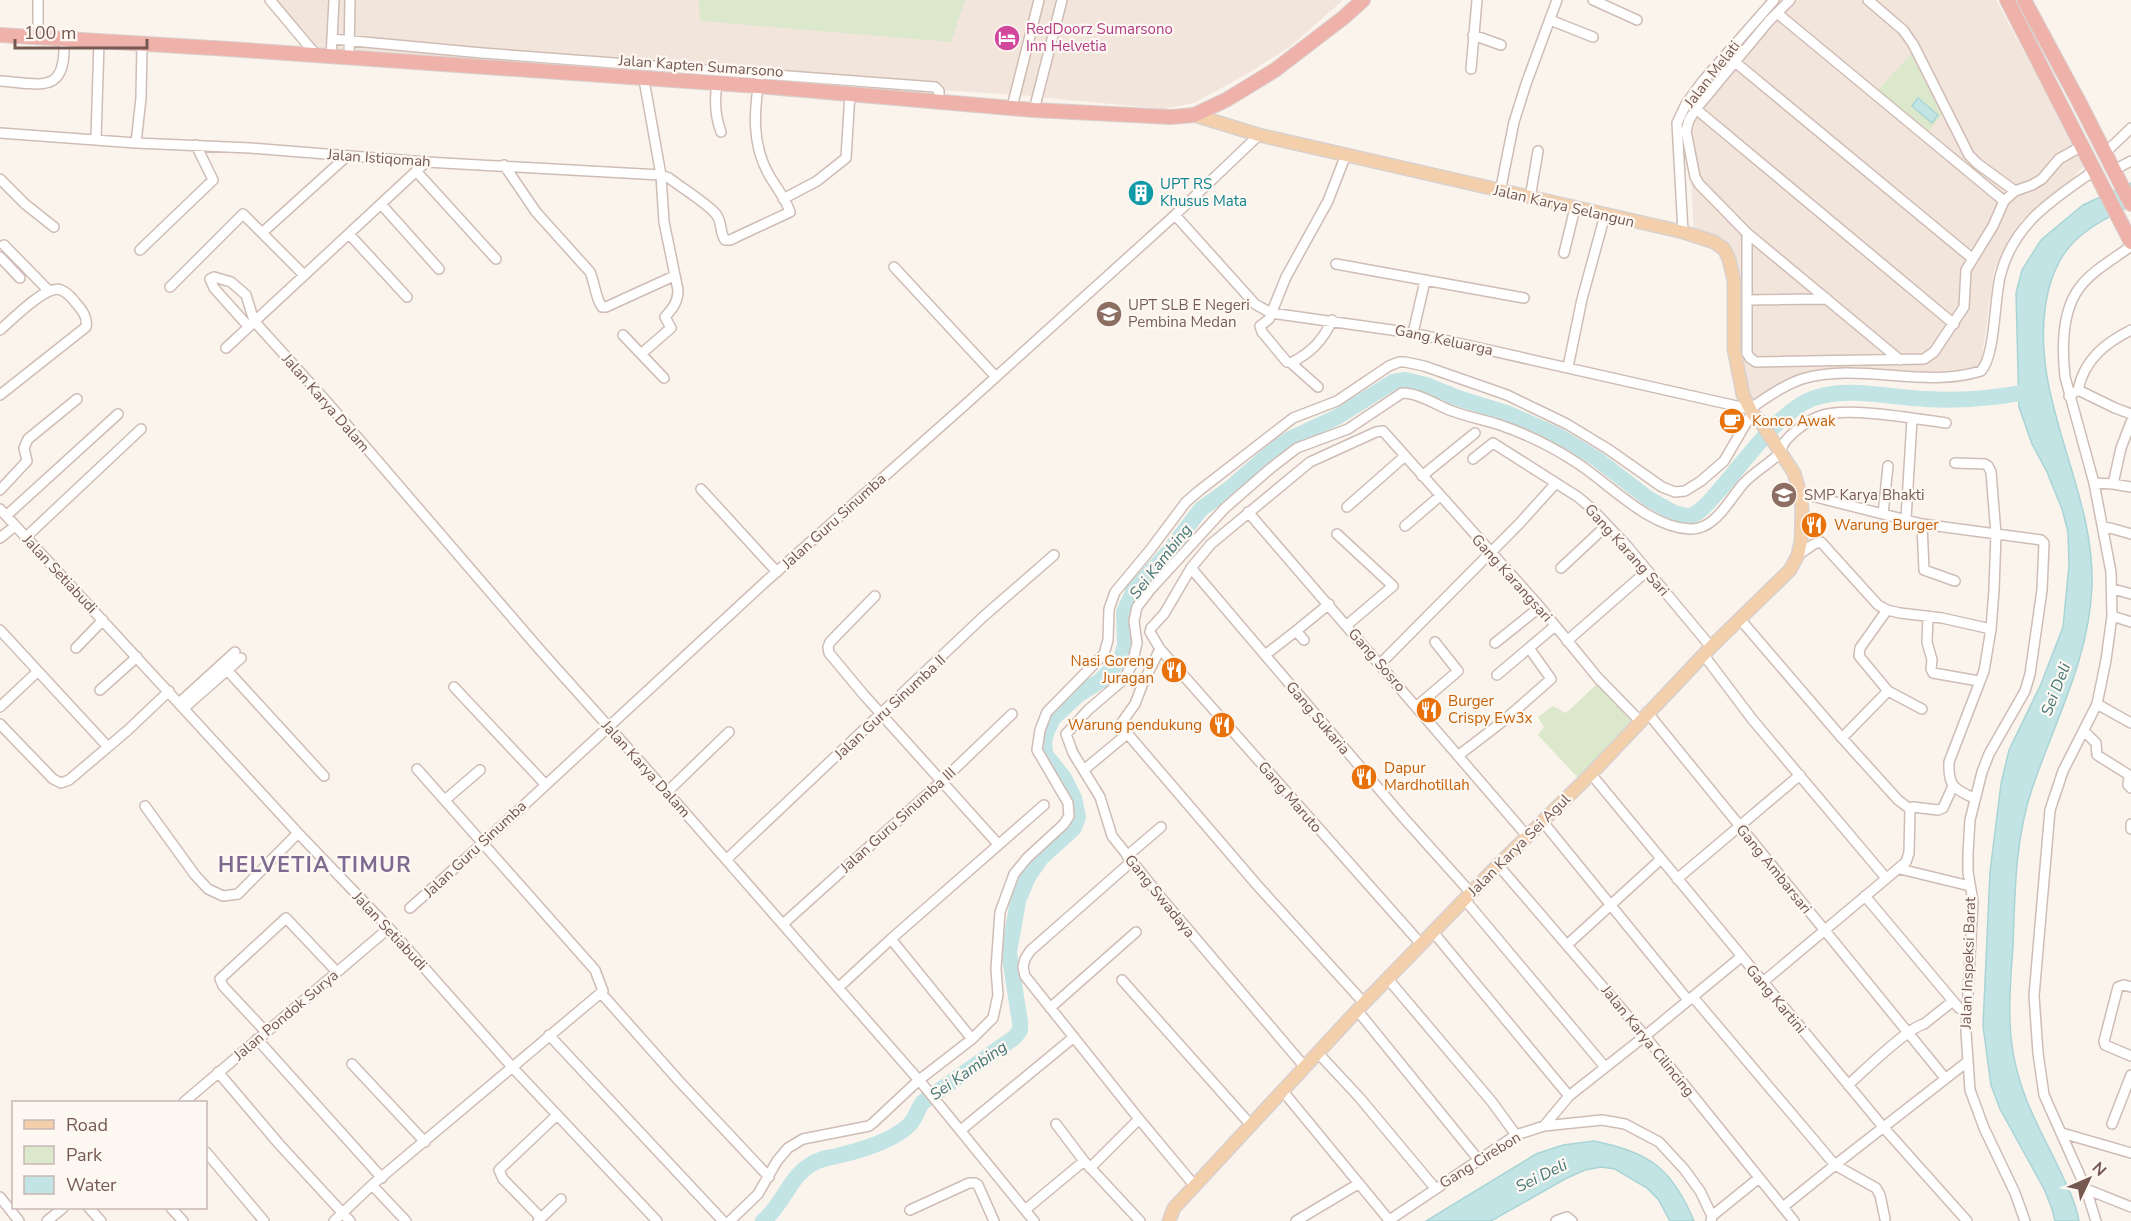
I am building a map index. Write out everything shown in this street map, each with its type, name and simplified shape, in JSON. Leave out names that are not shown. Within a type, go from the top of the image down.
[{"type":"highway","name":"Jalan Kapten Sumarsono","points":[[0,35],[324,57],[561,66],[644,80],[717,84],[759,80],[853,89],[939,103],[1172,117],[1194,115],[1226,100],[1275,70],[1363,0]]},
{"type":"highway","points":[[2007,0],[2130,242]]},
{"type":"highway","points":[[2025,0],[2131,204]]},
{"type":"main road","name":"Jalan Karya Selangun","points":[[1194,115],[1259,135],[1346,157],[1683,232],[1714,242],[1724,249],[1734,281],[1734,349],[1743,395],[1779,451]]},
{"type":"main road","name":"Jalan Karya Sei Agul","points":[[1169,1221],[1174,1208],[1194,1185],[1304,1066],[1498,865],[1591,774],[1707,650],[1790,570],[1798,555],[1803,526],[1800,493],[1794,473],[1779,451]]},
{"type":"street","points":[[38,0],[38,38]]},
{"type":"street","points":[[270,0],[324,57],[332,39],[334,0]]},
{"type":"street","points":[[349,58],[350,0]]},
{"type":"street","points":[[1012,107],[1039,0]]},
{"type":"street","points":[[1034,110],[1062,0]]},
{"type":"street","points":[[1471,69],[1477,0]]},
{"type":"street","points":[[1500,192],[1514,122],[1557,0]]},
{"type":"street","points":[[1593,0],[1637,20]]},
{"type":"street","points":[[1790,0],[1735,62],[1689,120],[1686,131],[1695,177],[1705,191],[1746,233],[1900,360]]},
{"type":"street","points":[[1868,0],[1903,30],[1913,44],[1969,155],[2015,191]]},
{"type":"street","name":"Jalan Melati","points":[[1683,232],[1677,123],[1686,104],[1702,82],[1768,2]]},
{"type":"street","points":[[1777,13],[2004,201]]},
{"type":"street","points":[[1550,20],[1593,37]]},
{"type":"street","points":[[1473,35],[1501,45]]},
{"type":"street","points":[[332,39],[561,66],[759,80],[754,106],[754,129],[758,149],[789,214],[730,240],[725,240],[722,237],[720,222],[716,214],[662,175]]},
{"type":"street","points":[[0,81],[41,84],[53,81],[63,68],[64,40]]},
{"type":"street","points":[[96,139],[99,42]]},
{"type":"street","points":[[136,142],[141,98],[142,44]]},
{"type":"street","points":[[1735,62],[1973,259]]},
{"type":"street","points":[[641,354],[671,328],[665,317],[678,299],[664,222],[662,175],[644,80]]},
{"type":"street","points":[[717,84],[714,101],[716,120],[721,132]]},
{"type":"street","points":[[783,199],[817,181],[846,158],[853,89]]},
{"type":"street","points":[[1696,109],[1954,324]]},
{"type":"street","points":[[2105,153],[2131,128]]},
{"type":"street","name":"Jalan Istiqomah","points":[[0,133],[426,162],[662,175]]},
{"type":"street","name":"Jalan Guru Sinumba","points":[[410,908],[777,572],[1174,215],[1259,135]]},
{"type":"street","points":[[140,250],[213,180],[196,145]]},
{"type":"street","points":[[1746,233],[1747,353],[1750,358],[1756,362],[1924,359],[1934,352],[1964,307],[1966,270],[1993,226],[2004,201],[2015,191],[2042,179],[2059,159],[2082,146]]},
{"type":"street","points":[[1530,198],[1538,151]]},
{"type":"street","points":[[263,232],[347,156]]},
{"type":"street","points":[[1318,387],[1287,362],[1262,332],[1260,326],[1269,320],[1286,277],[1328,201],[1346,157]]},
{"type":"street","points":[[2116,173],[2131,161]]},
{"type":"street","points":[[226,348],[426,162]]},
{"type":"street","points":[[504,165],[536,212],[590,272],[594,280],[598,302],[602,307],[674,276]]},
{"type":"street","points":[[416,171],[496,260]]},
{"type":"street","points":[[730,1221],[758,1194],[777,1161],[788,1149],[802,1139],[869,1126],[972,1039],[993,1018],[998,995],[996,969],[999,912],[1014,874],[1027,858],[1064,824],[1069,816],[1068,803],[1037,750],[1040,730],[1047,712],[1104,654],[1108,640],[1109,609],[1115,592],[1150,550],[1185,502],[1293,418],[1336,401],[1389,366],[1405,362],[1424,366],[1517,400],[1567,424],[1608,449],[1662,487],[1675,492],[1685,491],[1701,481],[1724,461],[1766,398],[1800,380],[1826,374],[1908,378],[1972,374],[1981,371],[1985,367],[1995,321],[2001,272],[2016,236],[2031,219],[2098,177]]},
{"type":"street","points":[[0,179],[25,204],[54,227]]},
{"type":"street","points":[[381,204],[440,268]]},
{"type":"street","points":[[1564,254],[1575,208]]},
{"type":"street","points":[[170,287],[241,214],[246,215],[304,275]]},
{"type":"street","name":"Gang Keluarga","points":[[1174,215],[1255,304],[1271,313],[1413,333],[1568,367],[1754,414]]},
{"type":"street","points":[[1568,367],[1582,299],[1605,215]]},
{"type":"street","points":[[349,234],[406,297]]},
{"type":"street","points":[[2096,1221],[2086,1189],[2044,1095],[2034,996],[2050,810],[2062,771],[2097,704],[2112,616],[2113,589],[2103,526],[2094,483],[2069,396],[2063,347],[2066,325],[2077,292],[2088,278],[2130,242]]},
{"type":"street","points":[[4,245],[49,291]]},
{"type":"street","points":[[0,256],[20,278]]},
{"type":"street","points":[[1336,264],[1524,298]]},
{"type":"street","points":[[894,267],[996,377]]},
{"type":"street","name":"Jalan Karya Dalam","points":[[249,301],[246,295],[231,282],[215,276],[210,279],[214,288],[237,314],[251,323],[783,924],[945,1110],[1034,1221]]},
{"type":"street","points":[[1413,333],[1425,281]]},
{"type":"street","points":[[0,330],[41,295],[49,291],[62,290],[72,298],[87,318],[86,327],[0,395]]},
{"type":"street","points":[[1747,300],[1827,299]]},
{"type":"street","points":[[249,301],[251,323]]},
{"type":"street","points":[[237,314],[249,301]]},
{"type":"street","points":[[1291,363],[1307,355],[1325,336],[1332,320]]},
{"type":"street","points":[[2069,396],[2078,390],[2081,376],[2103,346],[2131,330]]},
{"type":"street","points":[[623,335],[664,378]]},
{"type":"street","points":[[2078,390],[2131,414]]},
{"type":"street","name":"Gang Swadaya","points":[[1304,1066],[1112,836],[1100,797],[1085,769],[1073,753],[1066,734],[1088,710],[1123,680],[1132,665],[1137,643],[1134,621],[1137,607],[1150,590],[1225,508],[1297,448],[1348,429],[1402,393],[1410,393],[1452,411],[1501,426],[1554,449],[1642,511],[1663,522],[1690,529],[1707,525],[1742,485],[1779,451]]},
{"type":"street","points":[[0,490],[27,461],[24,448],[28,440],[77,399]]},
{"type":"street","points":[[3,513],[118,414]]},
{"type":"street","points":[[1779,451],[1792,434],[1823,414],[1869,414],[1946,423]]},
{"type":"street","points":[[1906,519],[1912,419]]},
{"type":"street","points":[[2113,484],[2121,448],[2131,422]]},
{"type":"street","points":[[25,538],[141,429]]},
{"type":"street","name":"Gang Karangsari","points":[[1248,512],[1319,457],[1383,431],[1540,607],[1599,678],[1643,716]]},
{"type":"street","points":[[1422,476],[1475,433]]},
{"type":"street","name":"Gang Karang Sari","points":[[1473,459],[1493,443],[1578,497],[1607,525],[1647,571],[1707,650],[1752,719],[1886,878]]},
{"type":"street","points":[[1347,507],[1405,456]]},
{"type":"street","points":[[1955,463],[1988,466],[1991,472],[1996,534],[1991,629],[1984,671],[1949,762],[1953,786],[1959,792],[1974,798]]},
{"type":"street","points":[[1883,514],[1888,466]]},
{"type":"street","points":[[1380,664],[1556,483]]},
{"type":"street","points":[[2094,483],[2131,487]]},
{"type":"street","points":[[701,489],[777,572]]},
{"type":"street","points":[[1800,493],[1922,524],[1996,534]]},
{"type":"street","points":[[1405,526],[1440,496]]},
{"type":"street","points":[[1248,512],[1211,544],[1191,568],[1164,614],[1150,630],[1160,649],[1135,704],[1120,725],[1361,1007],[1478,1160]]},
{"type":"street","name":"Gang Sosro","points":[[1248,512],[1528,837]]},
{"type":"street","name":"Jalan Setiabudi","points":[[3,513],[388,928],[513,1068],[657,1221]]},
{"type":"street","points":[[1922,524],[1924,570],[1955,581]]},
{"type":"street","points":[[1561,568],[1607,525]]},
{"type":"street","points":[[0,538],[15,526]]},
{"type":"street","points":[[2103,526],[2131,534]]},
{"type":"street","points":[[1336,534],[1393,586],[1347,625]]},
{"type":"street","name":"Jalan Inspeksi Barat","points":[[1996,534],[2043,541],[2042,590],[2034,659],[2025,691],[1989,754],[1974,798],[1970,820],[1968,853],[1973,901],[1966,1011],[1967,1062],[1970,1090],[1984,1128],[2015,1193],[2025,1221]]},
{"type":"street","points":[[1798,555],[1821,542],[1878,605],[1887,610],[1991,629]]},
{"type":"street","name":"Jalan Guru Sinumba II","points":[[726,860],[984,616],[1054,555]]},
{"type":"street","name":"Gang Sukaria","points":[[1191,568],[1402,816],[1605,1067]]},
{"type":"street","points":[[1568,641],[1647,571]]},
{"type":"street","points":[[2113,589],[2131,594]]},
{"type":"street","points":[[875,596],[830,642],[828,647],[831,656],[881,715],[998,844]]},
{"type":"street","points":[[1265,655],[1329,604]]},
{"type":"street","points":[[1495,643],[1540,607]]},
{"type":"street","points":[[1887,610],[1859,652],[1862,660],[1888,691],[1922,709]]},
{"type":"street","points":[[1928,616],[1927,642],[1933,673],[1979,681]]},
{"type":"street","points":[[2112,616],[2131,622]]},
{"type":"street","points":[[1739,618],[1842,738],[1898,800],[1910,809]]},
{"type":"street","points":[[76,648],[103,620]]},
{"type":"street","points":[[1497,675],[1555,626]]},
{"type":"street","points":[[0,630],[108,747]]},
{"type":"street","points":[[1296,631],[1304,640]]},
{"type":"street","points":[[1417,706],[1458,671],[1435,642]]},
{"type":"street","points":[[1459,755],[1551,680],[1529,648]]},
{"type":"street","name":"Gang Maruto","points":[[1160,649],[1421,945]]},
{"type":"street","points":[[238,655],[227,670],[182,705],[238,655]]},
{"type":"street","points":[[100,690],[137,657]]},
{"type":"street","points":[[227,670],[324,776]]},
{"type":"street","points":[[0,707],[37,672]]},
{"type":"street","points":[[454,687],[545,784]]},
{"type":"street","points":[[0,724],[52,778],[61,783],[69,780],[129,730],[169,691]]},
{"type":"street","points":[[1842,738],[1888,691]]},
{"type":"street","points":[[2097,704],[2131,723]]},
{"type":"street","name":"Jalan Guru Sinumba III","points":[[783,924],[941,782],[1012,714]]},
{"type":"street","name":"Gang Ambarsari","points":[[1643,716],[1739,826],[1945,1078]]},
{"type":"street","points":[[2084,731],[2096,743],[2097,755],[2129,775],[2128,785],[2131,788]]},
{"type":"street","points":[[667,792],[729,732]]},
{"type":"street","points":[[1085,769],[1127,734]]},
{"type":"street","points":[[334,1221],[372,1185],[603,991],[595,970],[417,769]]},
{"type":"street","points":[[445,800],[480,770]]},
{"type":"street","name":"Gang Kartini","points":[[1591,774],[1884,1128],[1967,1221]]},
{"type":"street","points":[[1677,879],[1800,775]]},
{"type":"street","points":[[1910,809],[1913,807],[1938,810],[1943,808],[1953,786]]},
{"type":"street","points":[[838,988],[1044,805]]},
{"type":"street","points":[[145,806],[195,875],[208,889],[223,896],[238,894],[298,833]]},
{"type":"street","points":[[1762,982],[1906,862],[1909,853],[1910,809]]},
{"type":"street","points":[[1543,822],[1609,904],[1835,1165],[1876,1188],[1880,1194],[1885,1220]]},
{"type":"street","points":[[2131,824],[2131,829]]},
{"type":"street","points":[[1161,827],[1030,951],[1023,967],[1025,976],[1050,1008],[1194,1185]]},
{"type":"street","points":[[1567,945],[1609,904],[1661,859]]},
{"type":"street","name":"Jalan Karya Cilincing","points":[[1498,865],[1645,1036],[1792,1220]]},
{"type":"street","points":[[1900,869],[1970,886]]},
{"type":"street","points":[[1865,896],[1959,1008],[1966,1011]]},
{"type":"street","points":[[266,1032],[220,979],[286,918],[337,972]]},
{"type":"street","name":"Jalan Pondok Surya","points":[[185,1101],[388,928]]},
{"type":"street","points":[[1050,1008],[1136,932]]},
{"type":"street","points":[[1433,932],[1569,1096]]},
{"type":"street","points":[[891,939],[972,1039]]},
{"type":"street","points":[[1544,1126],[1569,1096],[1741,957]]},
{"type":"street","points":[[1388,979],[1492,1102],[1516,1136]]},
{"type":"street","points":[[1122,980],[1251,1124]]},
{"type":"street","points":[[2131,987],[2124,985],[2118,987],[2103,1041],[2105,1045],[2131,1056]]},
{"type":"street","points":[[601,993],[769,1177]]},
{"type":"street","points":[[1848,1084],[1905,1029],[1924,1024],[1953,1001]]},
{"type":"street","points":[[549,1035],[723,1221]]},
{"type":"street","points":[[961,1131],[1074,1037]]},
{"type":"street","points":[[257,1039],[382,1178]]},
{"type":"street","points":[[1318,1053],[1359,1097],[1435,1188]]},
{"type":"street","points":[[1783,1207],[1967,1062]]},
{"type":"street","points":[[352,1064],[425,1142]]},
{"type":"street","points":[[218,1072],[279,1144],[350,1221]]},
{"type":"street","points":[[2112,1124],[2131,1075]]},
{"type":"street","points":[[1282,1090],[1388,1221]]},
{"type":"street","points":[[557,1115],[499,1170],[503,1179],[539,1219],[561,1199]]},
{"type":"street","points":[[1025,1210],[1087,1165],[1139,1119]]},
{"type":"street","name":"Gang Cirebon","points":[[1388,1221],[1516,1136],[1544,1126],[1602,1120],[1625,1124],[1659,1142],[1684,1169],[1700,1191],[1711,1218]]},
{"type":"street","points":[[1056,1124],[1087,1165],[1140,1221]]},
{"type":"street","points":[[2062,1133],[2131,1153]]},
{"type":"street","points":[[207,1153],[264,1221]]},
{"type":"street","points":[[1711,1218],[1759,1178]]},
{"type":"street","points":[[910,1210],[969,1183],[975,1183],[978,1185],[993,1221]]},
{"type":"street","points":[[1296,1221],[1358,1184]]},
{"type":"street","points":[[372,1185],[406,1221]]},
{"type":"street","points":[[2086,1189],[2131,1207]]},
{"type":"street","points":[[0,1197],[20,1221]]},
{"type":"street","points":[[47,1221],[62,1209]]},
{"type":"street","points":[[90,1209],[101,1221]]},
{"type":"street","points":[[172,1209],[183,1221]]},
{"type":"street","points":[[1556,1221],[1567,1217],[1572,1221]]},
{"type":"shaded area","points":[[274,0],[1343,0],[1290,47],[1245,75],[1194,103],[1163,109],[1018,95],[319,50]]},
{"type":"shaded area","points":[[1787,0],[1996,0],[2085,165],[2061,190],[2021,221],[1994,270],[1981,364],[1972,369],[1910,373],[1837,368],[1788,378],[1750,401],[1741,363],[1737,267],[1726,246],[1694,231],[1688,125],[1713,79]]},
{"type":"green space","points":[[699,0],[965,0],[951,42],[700,21]]},
{"type":"green space","points":[[1911,54],[1942,115],[1929,131],[1878,90]]},
{"type":"green space","points":[[1599,682],[1635,720],[1579,779],[1538,735],[1544,727],[1538,717],[1553,706],[1566,713]]},
{"type":"water","points":[[1918,98],[1938,115],[1932,123],[1912,106]]},
{"type":"water","name":"Sei Deli","points":[[2131,183],[2131,205],[2089,229],[2068,248],[2060,260],[2048,292],[2043,330],[2046,367],[2053,403],[2083,512],[2090,548],[2092,586],[2090,613],[2078,665],[2026,808],[2015,886],[2010,1003],[2013,1055],[2027,1101],[2069,1190],[2079,1221],[2055,1221],[2044,1189],[2000,1109],[1991,1085],[1983,1026],[1990,872],[2001,784],[2009,750],[2041,684],[2063,627],[2069,565],[2068,532],[2062,509],[2047,472],[2032,444],[2019,407],[2016,293],[2022,270],[2041,240],[2083,205]]},
{"type":"water","name":"Sei Deli","points":[[1594,1141],[1630,1151],[1656,1165],[1677,1188],[1694,1221],[1670,1221],[1658,1199],[1647,1188],[1615,1169],[1601,1167],[1585,1170],[1565,1179],[1491,1221],[1426,1221],[1536,1154],[1563,1145]]},
{"type":"waterway","name":"Sei Kambing","points":[[763,1221],[770,1215],[803,1170],[817,1161],[875,1145],[902,1131],[911,1123],[923,1102],[1015,1037],[1020,1030],[1009,952],[1018,901],[1028,877],[1041,858],[1074,828],[1078,817],[1074,798],[1064,778],[1045,754],[1044,741],[1047,731],[1054,717],[1078,695],[1100,681],[1121,659],[1125,645],[1124,612],[1134,590],[1166,555],[1201,509],[1290,439],[1337,417],[1393,382],[1405,380],[1509,414],[1559,436],[1597,459],[1649,499],[1674,513],[1690,517],[1708,503],[1777,424],[1789,413],[1814,398],[1856,393],[1940,400],[1992,397],[2031,391]]},
{"type":"place","name":"RedDoorz Sumarsono Inn Helvetia","points":[[1007,38]]},
{"type":"place","name":"UPT RS Khusus Mata","points":[[1141,193]]},
{"type":"place","name":"UPT SLB E Negeri Pembina Medan","points":[[1109,314]]},
{"type":"place","name":"Konco Awak","points":[[1732,421]]},
{"type":"place","name":"SMP Karya Bhakti","points":[[1784,495]]},
{"type":"place","name":"Warung Burger","points":[[1814,525]]},
{"type":"place","name":"Nasi Goreng Juragan","points":[[1174,670]]},
{"type":"place","name":"Burger Crispy Ew3x","points":[[1429,710]]},
{"type":"place","name":"Warung pendukung","points":[[1222,725]]},
{"type":"place","name":"Dapur Mardhotillah","points":[[1364,777]]},
{"type":"district","name":"HELVETIA TIMUR","points":[[315,865]]}]
